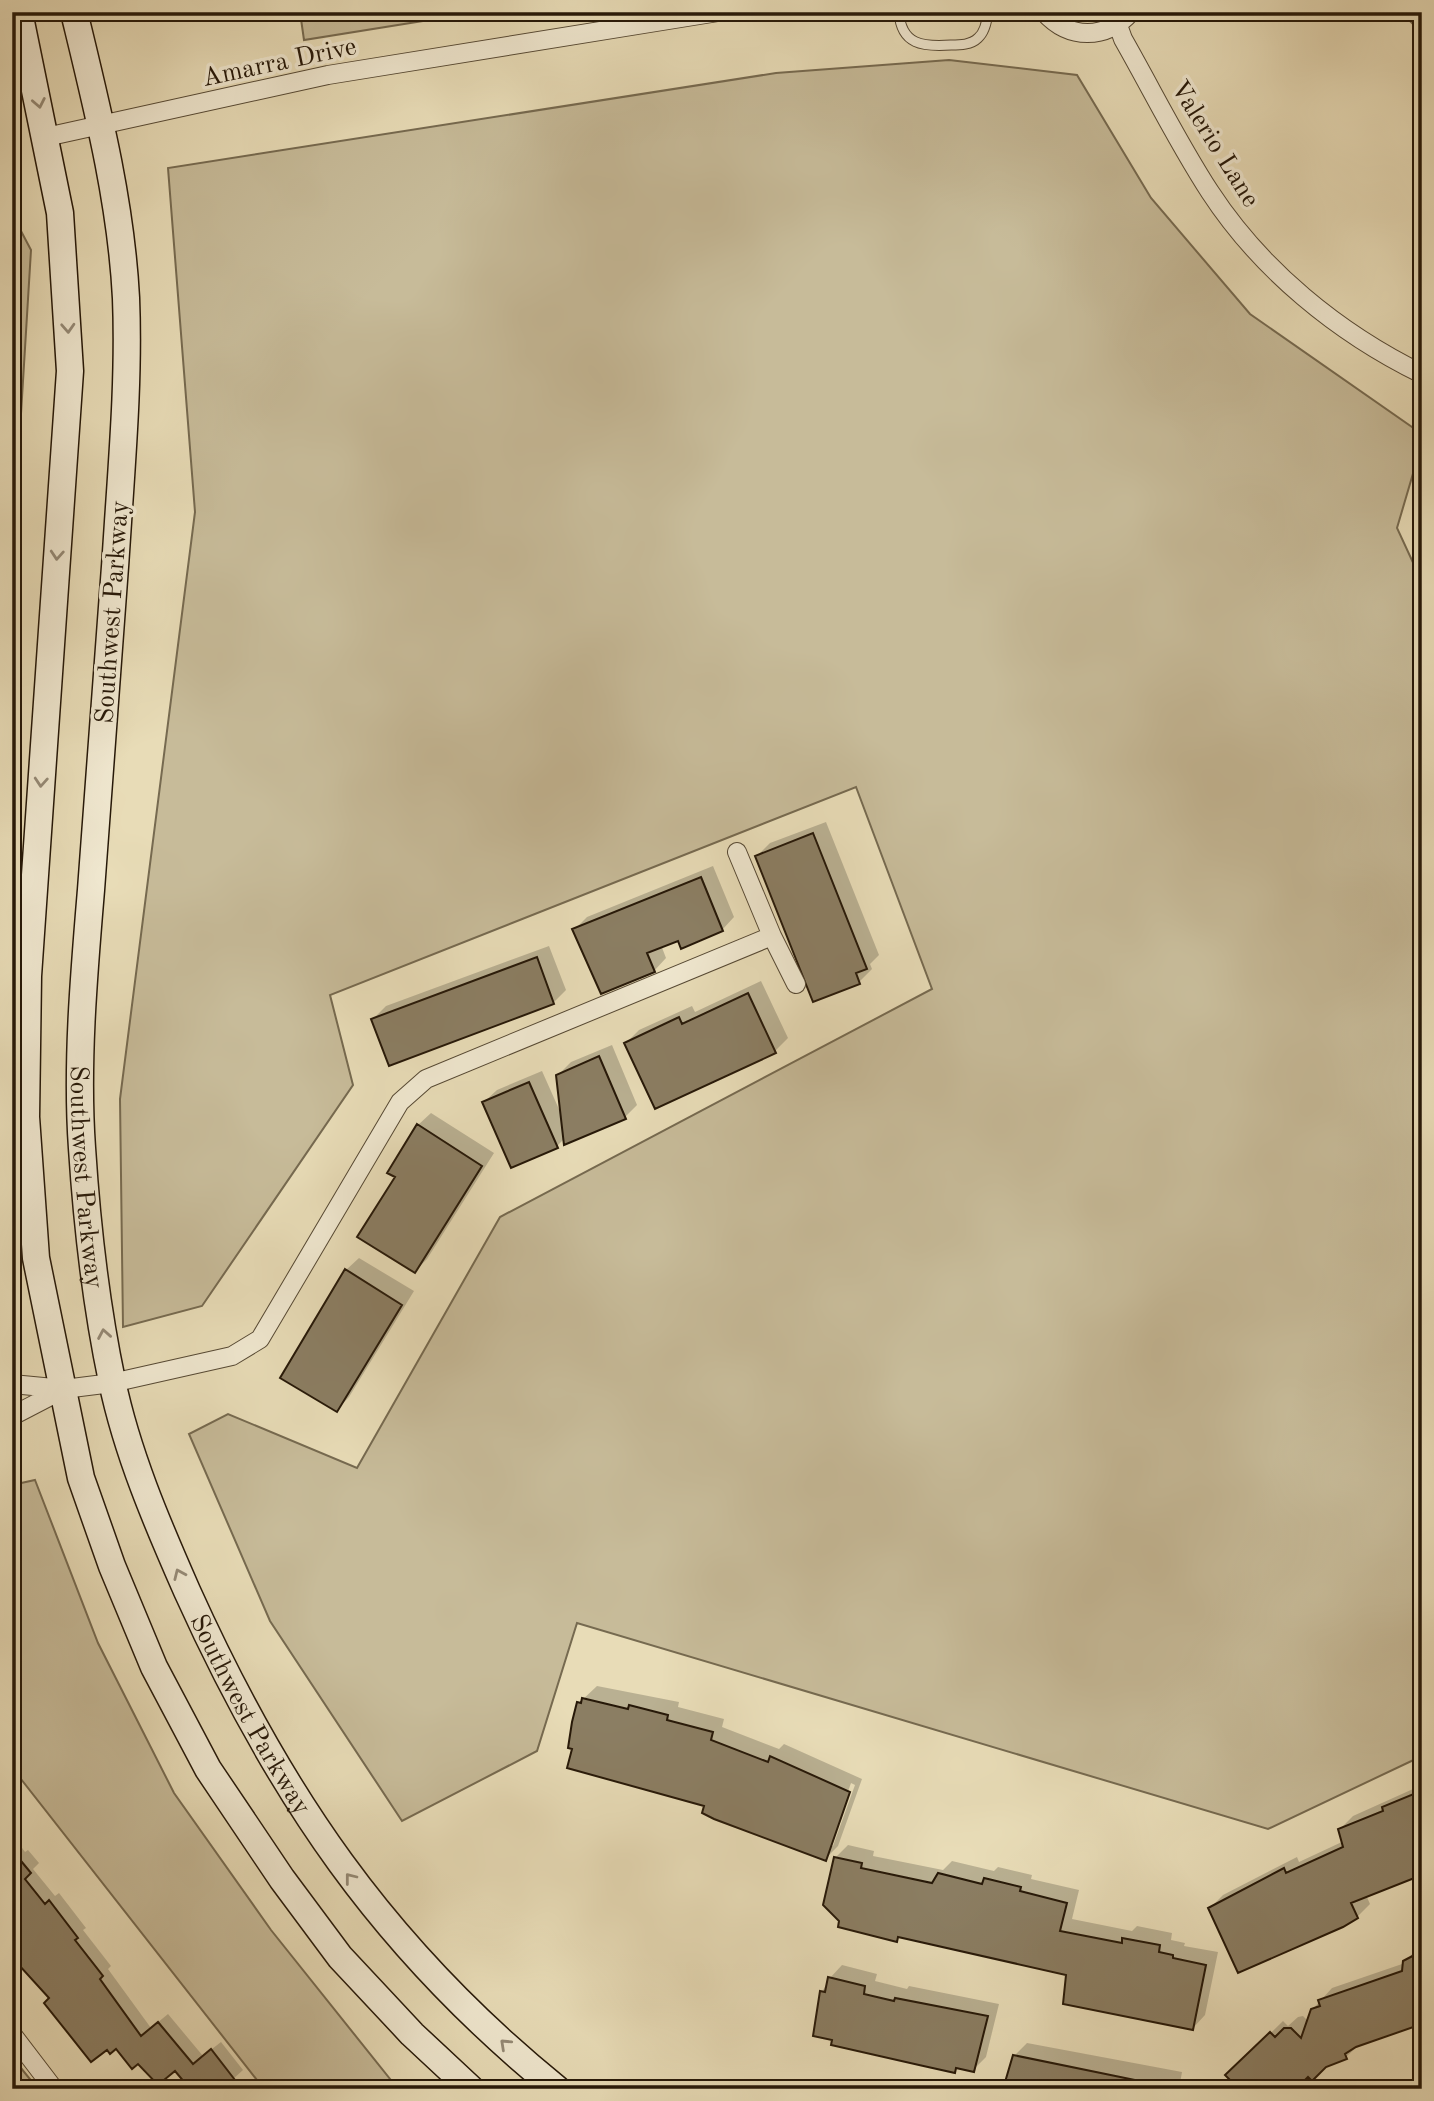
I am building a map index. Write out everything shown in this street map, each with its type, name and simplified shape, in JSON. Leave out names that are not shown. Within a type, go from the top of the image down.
[{"type":"main road","name":"Southwest Parkway","points":[[19,12],[60,213],[70,371],[28,976],[26,1117],[36,1258],[81,1478],[112,1566],[154,1667],[208,1769],[282,1879],[340,1957],[412,2034],[471,2089]]},
{"type":"main road","name":"Southwest Parkway","points":[[74,12],[111,168],[126,297],[124,423],[84,981],[81,1144],[99,1309],[112,1383],[132,1454],[165,1541],[223,1671],[275,1768],[335,1859],[396,1936],[466,2008],[557,2089]]},
{"type":"street","name":"Amarra Drive","points":[[102,126],[328,75],[718,12]]},
{"type":"street","points":[[1044,12],[1056,25],[1071,32],[1087,34],[1125,19]]},
{"type":"street","name":"Valerio Lane","points":[[1125,19],[1123,39],[1210,193],[1264,261],[1350,333],[1422,374]]},
{"type":"street","points":[[46,137],[102,126]]},
{"type":"street","points":[[737,852],[772,936],[796,984]]},
{"type":"street","points":[[12,1384],[64,1389],[112,1383],[232,1356],[260,1339],[400,1102],[426,1079],[772,936]]},
{"type":"street","points":[[12,1416],[64,1389]]},
{"type":"street","points":[[12,2034],[54,2089]]},
{"type":"lane","points":[[899,12],[903,32],[912,42],[927,47],[972,43],[981,36],[988,12]]},
{"type":"shaded area","points":[[300,12],[479,12],[304,40]]},
{"type":"shaded area","points":[[1401,12],[1422,12],[1422,33]]},
{"type":"shaded area","points":[[949,60],[1077,75],[1151,198],[1250,314],[1422,434],[1422,443],[1397,528],[1422,582],[1422,1756],[1268,1829],[577,1623],[537,1751],[402,1821],[270,1621],[189,1434],[228,1414],[357,1468],[500,1217],[932,989],[856,787],[330,995],[353,1085],[202,1306],[123,1327],[120,1099],[195,512],[168,168],[776,73]]},
{"type":"shaded area","points":[[12,214],[31,250],[12,561]]},
{"type":"shaded area","points":[[35,1480],[98,1643],[174,1793],[271,1930],[398,2089],[264,2089],[21,1779],[12,1749],[12,1485]]},
{"type":"shaded area","points":[[12,2057],[38,2089],[12,2089]]},
{"type":"building","points":[[813,833],[867,969],[856,973],[860,984],[813,1002],[755,856]]},
{"type":"building","points":[[701,877],[723,931],[681,949],[678,941],[647,953],[655,972],[601,994],[572,929]]},
{"type":"building","points":[[537,957],[554,1004],[389,1066],[371,1019]]},
{"type":"building","points":[[748,993],[776,1053],[655,1109],[624,1043],[679,1017],[682,1024]]},
{"type":"building","points":[[599,1056],[626,1119],[564,1145],[556,1075]]},
{"type":"building","points":[[529,1082],[558,1148],[511,1168],[482,1102]]},
{"type":"building","points":[[417,1124],[482,1166],[415,1273],[357,1237],[395,1177],[387,1173]]},
{"type":"building","points":[[345,1269],[402,1305],[337,1412],[280,1378]]},
{"type":"building","points":[[582,1698],[628,1709],[629,1705],[668,1715],[667,1720],[713,1732],[711,1740],[768,1762],[770,1756],[850,1792],[826,1861],[714,1819],[702,1813],[704,1806],[567,1768],[572,1749],[568,1748],[572,1722],[577,1702],[581,1703]]},
{"type":"building","points":[[1416,1793],[1418,1799],[1422,1797],[1422,1875],[1351,1903],[1358,1918],[1343,1927],[1238,1973],[1208,1908],[1284,1868],[1286,1873],[1343,1847],[1338,1829],[1383,1811],[1382,1807]]},
{"type":"building","points":[[12,1850],[31,1873],[25,1879],[45,1904],[49,1900],[78,1938],[75,1940],[103,1976],[100,1979],[141,2036],[158,2022],[193,2064],[211,2049],[235,2080],[224,2089],[190,2089],[175,2071],[158,2085],[138,2064],[132,2069],[116,2049],[110,2054],[107,2050],[91,2062],[44,2003],[49,1998],[19,1965],[12,1970]]},
{"type":"building","points":[[834,1857],[862,1863],[861,1868],[932,1883],[938,1873],[982,1884],[984,1878],[1021,1887],[1020,1891],[1067,1903],[1060,1931],[1122,1943],[1122,1938],[1160,1945],[1159,1952],[1206,1965],[1193,2030],[1063,2004],[1066,1975],[898,1937],[897,1942],[838,1927],[839,1921],[823,1905]]},
{"type":"building","points":[[1422,1951],[1422,2024],[1356,2047],[1345,2054],[1347,2059],[1326,2067],[1312,2081],[1308,2077],[1296,2089],[1220,2089],[1230,2080],[1225,2075],[1270,2032],[1275,2037],[1284,2028],[1291,2028],[1301,2038],[1311,2009],[1320,2006],[1318,2000],[1402,1971],[1403,1961]]},
{"type":"building","points":[[828,1977],[865,1986],[864,1994],[988,2016],[974,2072],[956,2068],[955,2073],[919,2065],[831,2045],[832,2040],[813,2036],[820,1991],[825,1992]]},
{"type":"building","points":[[1013,2055],[1140,2081],[1139,2089],[1003,2089]]}]
